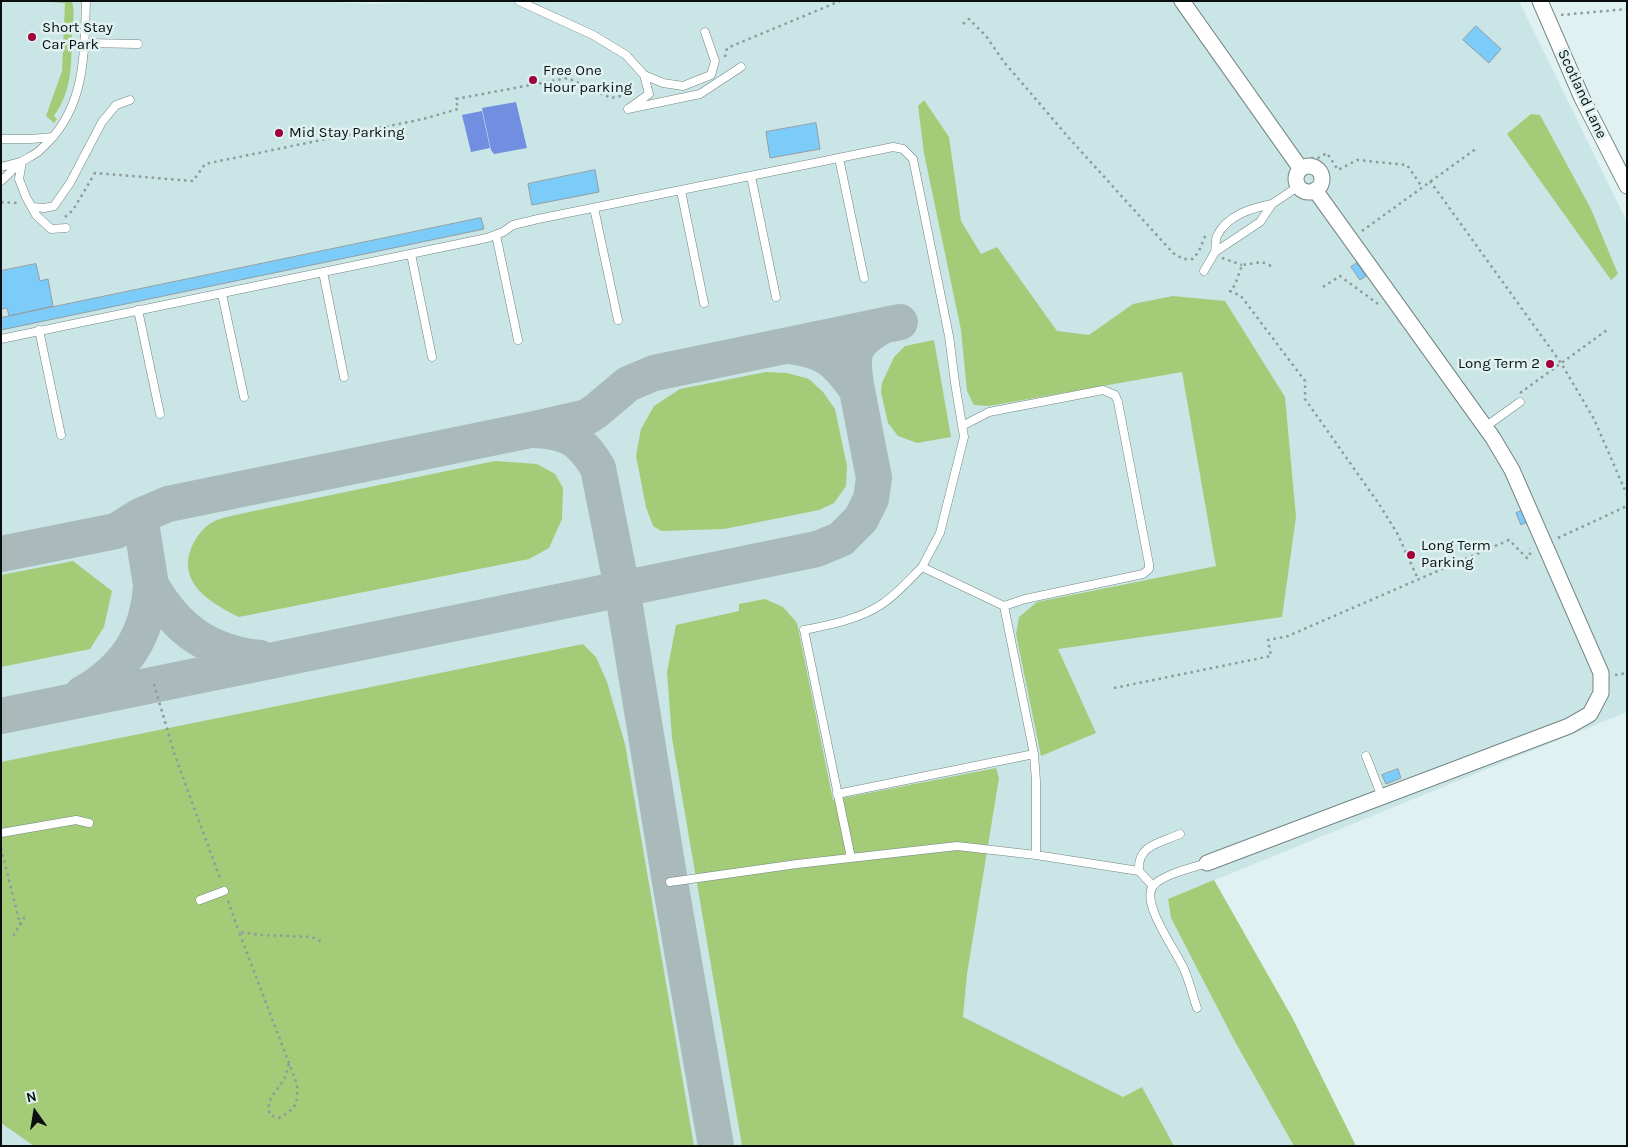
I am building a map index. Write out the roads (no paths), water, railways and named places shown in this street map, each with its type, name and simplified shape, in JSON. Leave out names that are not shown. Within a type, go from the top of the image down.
[{"type":"street","points":[[1182,1],[1305,164],[1320,171],[1322,181],[1315,190],[1310,192],[1299,186],[1296,178],[1305,164]]},
{"type":"street","name":"Scotland Lane","points":[[1540,1],[1582,98],[1627,186]]},
{"type":"street","points":[[1207,863],[1569,726],[1590,714],[1601,693],[1601,673],[1512,470],[1485,427],[1315,190]]},
{"type":"lane","points":[[1,180],[40,150],[64,124],[74,102],[83,69],[86,1]]},
{"type":"lane","points":[[518,1],[593,34],[626,55],[644,75],[663,83],[683,86],[711,76],[715,61],[706,32]]},
{"type":"lane","points":[[85,43],[138,44]]},
{"type":"lane","points":[[644,75],[649,94],[628,109],[700,94],[741,67]]},
{"type":"lane","points":[[32,207],[44,208],[54,206],[70,183],[102,122],[116,105],[130,100]]},
{"type":"lane","points":[[1,138],[31,139],[53,137]]},
{"type":"lane","points":[[1,339],[487,238],[513,225],[893,147],[903,149],[913,159],[949,336],[964,437],[940,533],[922,567],[880,606],[846,620],[804,630],[851,858]]},
{"type":"lane","points":[[839,158],[864,278]]},
{"type":"lane","points":[[22,162],[19,178],[36,216],[51,229],[66,228]]},
{"type":"lane","points":[[1,167],[22,162]]},
{"type":"lane","points":[[751,176],[776,296]]},
{"type":"lane","points":[[1215,252],[1260,222],[1272,204],[1299,186]]},
{"type":"lane","points":[[681,190],[704,302]]},
{"type":"lane","points":[[1204,271],[1215,252],[1217,236],[1230,220],[1254,207],[1272,204]]},
{"type":"lane","points":[[594,208],[618,320]]},
{"type":"lane","points":[[496,235],[518,340]]},
{"type":"lane","points":[[410,254],[432,357]]},
{"type":"lane","points":[[323,272],[344,377]]},
{"type":"lane","points":[[222,294],[244,397]]},
{"type":"lane","points":[[138,310],[160,414]]},
{"type":"lane","points":[[39,330],[61,435]]},
{"type":"lane","points":[[922,567],[1004,606],[1025,599],[1143,574],[1149,569],[1118,402],[1115,395],[1103,390],[989,412],[962,426]]},
{"type":"lane","points":[[1485,427],[1518,398]]},
{"type":"lane","points":[[1004,606],[1034,754],[1036,855]]},
{"type":"lane","points":[[837,794],[1034,754]]},
{"type":"lane","points":[[1366,756],[1382,797]]},
{"type":"lane","points":[[1,833],[76,820],[89,823]]},
{"type":"lane","points":[[1153,886],[1139,871],[1138,860],[1144,849],[1180,834]]},
{"type":"lane","points":[[670,882],[797,864],[958,846],[1036,855],[1139,871]]},
{"type":"lane","points":[[1197,1008],[1183,966],[1151,908],[1149,895],[1153,886],[1163,879],[1207,863]]},
{"type":"lane","points":[[200,900],[224,891]]},
{"type":"water","points":[[516,102],[527,148],[494,154],[491,150],[482,108]]},
{"type":"water","points":[[482,111],[490,148],[471,152],[462,115]]},
{"type":"place","name":"Short Stay Car Park","points":[[32,37]]},
{"type":"place","name":"Free One Hour parking","points":[[533,80]]},
{"type":"place","name":"Mid Stay Parking","points":[[279,133]]},
{"type":"place","name":"Long Term 2","points":[[1550,364]]},
{"type":"place","name":"Long Term Parking","points":[[1411,555]]}]
